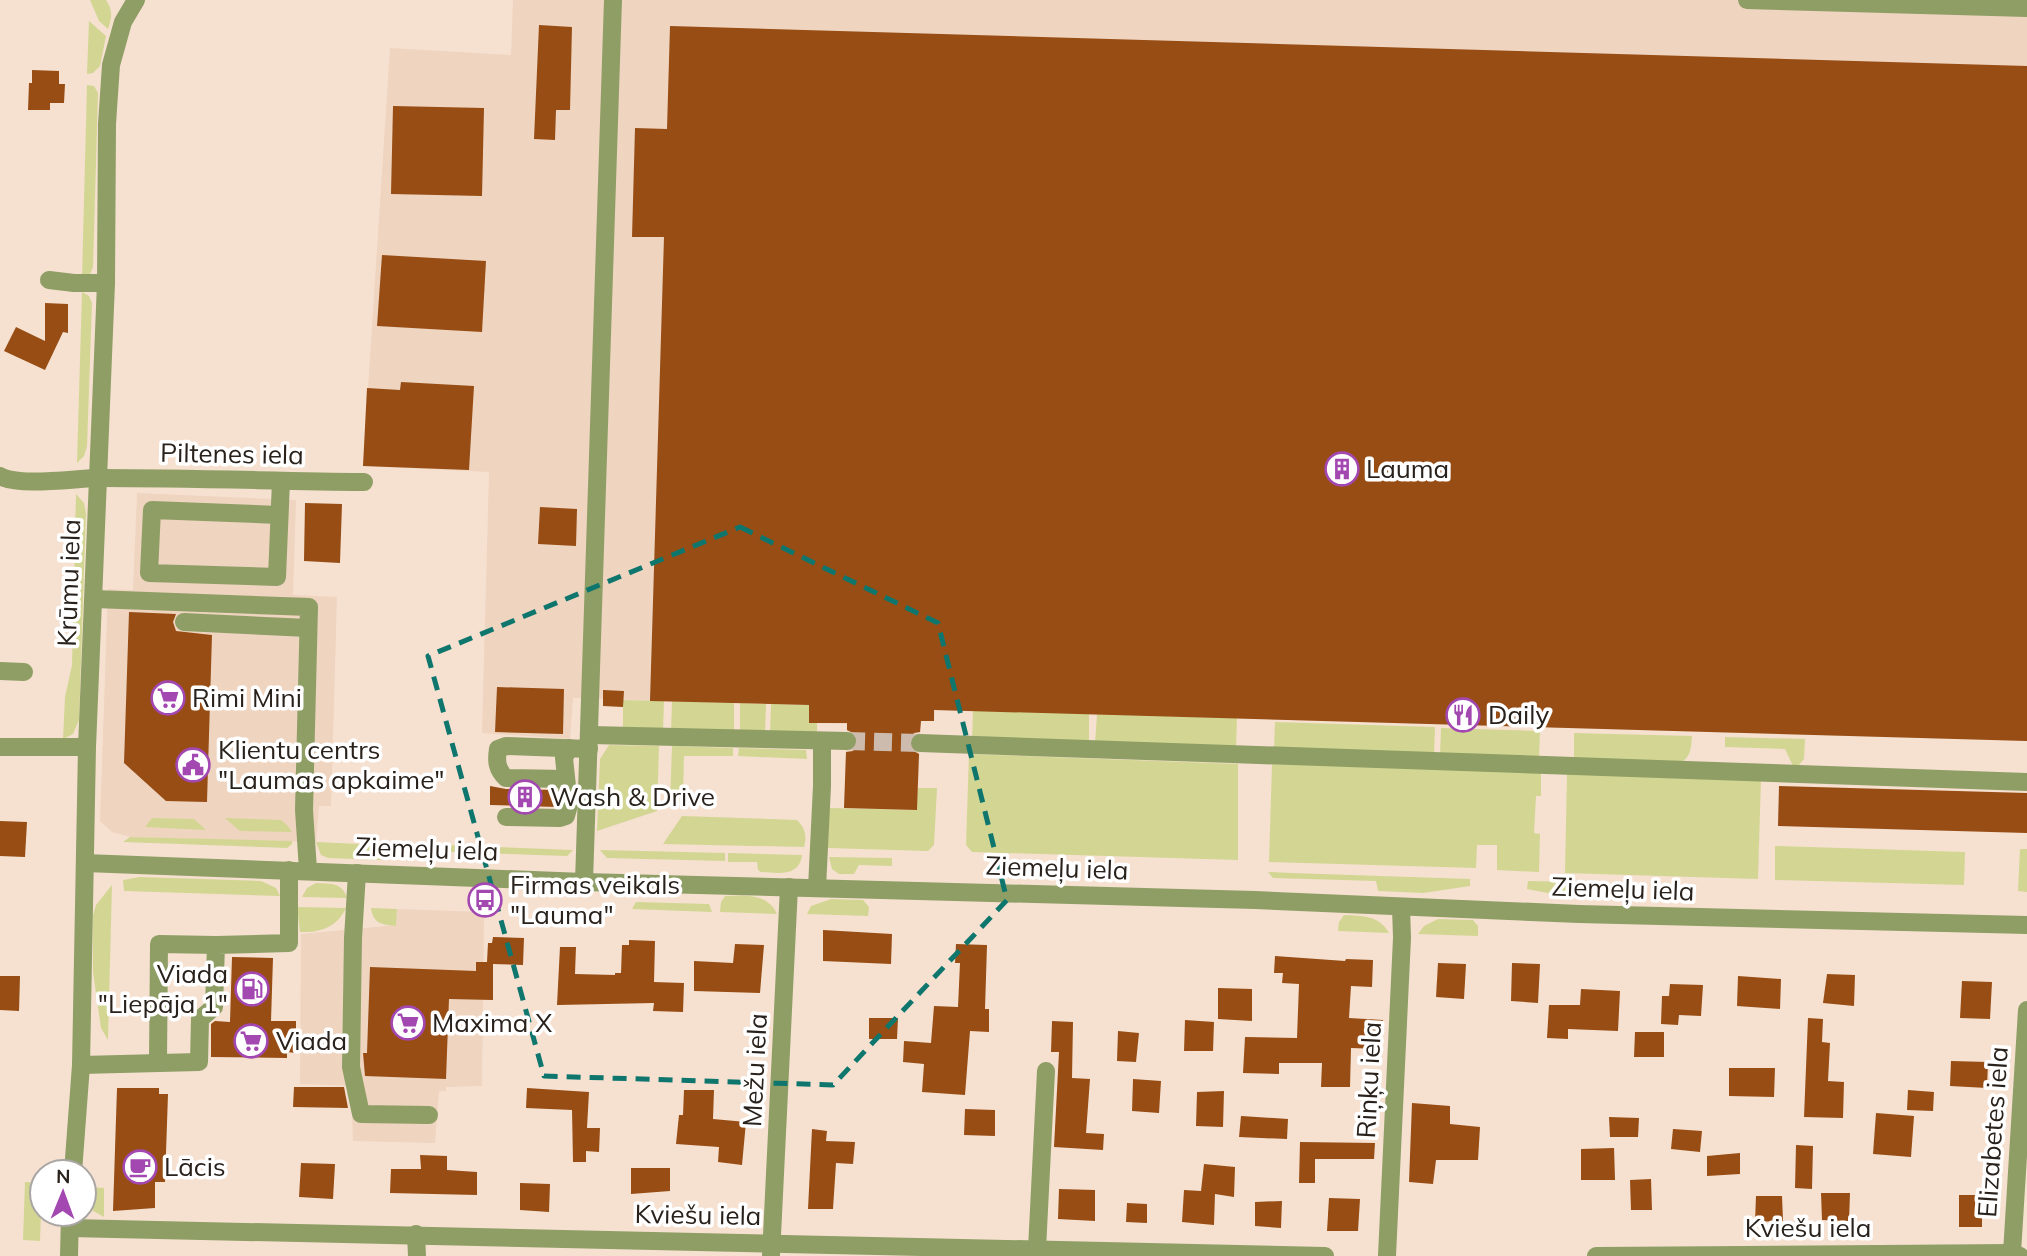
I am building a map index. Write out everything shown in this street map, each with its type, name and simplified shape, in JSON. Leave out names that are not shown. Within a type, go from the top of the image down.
[{"type":"street","points":[[584,882],[613,0]]},
{"type":"street","points":[[1746,0],[2026,5]]},
{"type":"street","name":"Krūmu iela","points":[[74,1158],[81,1065],[87,747],[106,283],[107,124],[111,65],[123,22],[133,1]]},
{"type":"street","points":[[49,280],[106,283]]},
{"type":"street","name":"Piltenes iela","points":[[0,476],[33,481],[99,478],[364,482]]},
{"type":"street","points":[[279,515],[152,510],[149,573],[277,578],[281,481]]},
{"type":"street","points":[[94,598],[309,607],[304,810],[308,870]]},
{"type":"street","points":[[184,622],[308,628]]},
{"type":"street","points":[[0,671],[24,672]]},
{"type":"street","points":[[817,888],[822,741]]},
{"type":"street","points":[[566,779],[506,778],[500,773],[498,749],[506,746],[569,748],[590,742],[847,741]]},
{"type":"street","points":[[920,743],[2027,782]]},
{"type":"street","points":[[0,747],[87,747]]},
{"type":"street","points":[[506,817],[566,816],[569,805],[564,758],[569,748]]},
{"type":"street","name":"Ziemeļu iela","points":[[85,863],[1579,914],[2027,925]]},
{"type":"street","points":[[158,1063],[159,944],[289,943],[289,870]]},
{"type":"street","points":[[357,873],[351,1067],[361,1114],[429,1115]]},
{"type":"street","name":"Mežu iela","points":[[772,1249],[789,887]]},
{"type":"street","name":"Riņķu iela","points":[[1387,1256],[1401,907]]},
{"type":"street","points":[[81,1065],[200,1062],[200,1019],[214,1007],[216,945]]},
{"type":"street","name":"Elizabetes iela","points":[[2014,1255],[2027,1010]]},
{"type":"street","points":[[1037,1248],[1046,1071]]},
{"type":"street","name":"Kviešu iela","points":[[98,1222],[772,1249],[1037,1248],[1325,1256]]},
{"type":"street","points":[[69,1256],[70,1228]]},
{"type":"street","points":[[416,1234],[416,1256]]},
{"type":"street","name":"Kviešu iela","points":[[1597,1256],[2014,1255]]},
{"type":"highlighted area","points":[[740,527],[938,623],[1007,900],[833,1085],[544,1076],[428,656]]},
{"type":"shaded area","name":"Lauma","points":[[513,0],[2027,0],[2027,741],[935,710],[934,721],[921,721],[917,810],[844,808],[847,724],[809,723],[808,705],[573,698],[570,739],[482,733],[489,472],[363,466],[390,48],[511,55]]},
{"type":"shaded area","points":[[137,493],[296,500],[293,595],[337,597],[331,806],[319,806],[316,842],[130,837],[112,832],[100,821],[108,589],[133,590]]},
{"type":"shaded area","points":[[397,909],[484,912],[482,1086],[446,1087],[446,1091],[439,1091],[435,1143],[353,1141],[351,1086],[300,1084],[301,934],[396,925]]},
{"type":"green space","points":[[90,0],[106,0],[111,14],[108,29],[99,21]]},
{"type":"green space","points":[[89,21],[106,36],[100,66],[93,73],[87,74]]},
{"type":"green space","points":[[87,85],[94,86],[98,93],[93,267],[90,274],[82,278]]},
{"type":"green space","points":[[82,292],[89,296],[92,303],[87,446],[84,456],[77,463]]},
{"type":"green space","points":[[76,494],[84,503],[86,513],[79,720],[73,734],[63,739],[65,697],[72,665]]},
{"type":"green space","points":[[623,700],[664,701],[663,731],[623,730]]},
{"type":"green space","points":[[672,701],[734,703],[734,733],[671,731]]},
{"type":"green space","points":[[740,703],[766,704],[765,734],[740,733]]},
{"type":"green space","points":[[771,704],[809,705],[809,723],[817,723],[817,734],[770,734]]},
{"type":"green space","points":[[973,710],[1089,713],[1089,745],[972,741]]},
{"type":"green space","points":[[1097,714],[1237,718],[1236,749],[1095,744]]},
{"type":"green space","points":[[1275,722],[1435,727],[1434,756],[1274,750]]},
{"type":"green space","points":[[1441,728],[1540,731],[1539,759],[1440,756]]},
{"type":"green space","points":[[1574,733],[1692,736],[1691,749],[1688,756],[1678,764],[1574,760]]},
{"type":"green space","points":[[1725,737],[1805,739],[1804,759],[1799,765],[1793,766],[1785,749],[1725,747]]},
{"type":"green space","points":[[609,745],[659,746],[657,811],[597,831],[600,759]]},
{"type":"green space","points":[[672,746],[733,748],[733,756],[684,756],[683,798],[679,802],[670,803]]},
{"type":"green space","points":[[739,748],[806,750],[807,759],[738,756]]},
{"type":"green space","points":[[969,754],[1238,764],[1238,860],[972,852],[966,845]]},
{"type":"green space","points":[[1272,764],[1541,772],[1541,796],[1536,796],[1534,833],[1540,834],[1539,872],[1497,870],[1497,845],[1477,845],[1476,868],[1269,862]]},
{"type":"green space","points":[[1567,773],[1761,778],[1758,879],[1565,873]]},
{"type":"green space","points":[[918,788],[937,788],[934,845],[928,851],[828,848],[829,808],[916,810]]},
{"type":"green space","points":[[682,816],[797,820],[805,832],[804,847],[663,844]]},
{"type":"green space","points":[[152,818],[194,819],[206,830],[145,827]]},
{"type":"green space","points":[[225,818],[281,820],[292,832],[240,831]]},
{"type":"green space","points":[[130,837],[292,841],[292,844],[287,848],[123,842]]},
{"type":"green space","points":[[316,842],[382,845],[382,860],[328,858],[321,855]]},
{"type":"green space","points":[[414,844],[573,850],[567,856],[419,851]]},
{"type":"green space","points":[[1775,846],[1965,852],[1964,885],[1775,880]]},
{"type":"green space","points":[[2020,849],[2027,849],[2027,892],[2018,891]]},
{"type":"green space","points":[[600,850],[725,853],[725,861],[607,858]]},
{"type":"green space","points":[[728,853],[802,855],[797,867],[787,872],[775,873],[761,872],[757,862],[728,862]]},
{"type":"green space","points":[[829,857],[892,858],[892,866],[859,865],[854,874],[839,874],[832,869]]},
{"type":"green space","points":[[1268,872],[1470,879],[1470,886],[1423,893],[1378,891],[1376,881],[1273,878]]},
{"type":"green space","points":[[140,877],[261,881],[276,888],[280,896],[124,891],[123,880]]},
{"type":"green space","points":[[1528,881],[1574,882],[1574,898],[1527,889]]},
{"type":"green space","points":[[316,883],[339,886],[347,898],[302,897],[307,888]]},
{"type":"green space","points":[[1586,883],[1634,884],[1633,889],[1597,888],[1596,896],[1585,898]]},
{"type":"green space","points":[[112,885],[108,1040],[101,1028],[93,972],[93,915],[96,905]]},
{"type":"green space","points":[[725,896],[762,899],[773,907],[777,914],[720,912]]},
{"type":"green space","points":[[831,899],[863,900],[869,907],[868,916],[807,914],[811,906]]},
{"type":"green space","points":[[636,902],[709,904],[712,912],[632,909]]},
{"type":"green space","points":[[297,907],[346,908],[338,920],[327,928],[300,932]]},
{"type":"green space","points":[[371,908],[397,909],[396,926],[376,920]]},
{"type":"green space","points":[[1344,915],[1364,916],[1375,920],[1389,933],[1338,931],[1339,922]]},
{"type":"green space","points":[[1438,919],[1473,920],[1478,926],[1478,936],[1418,934],[1424,926]]},
{"type":"green space","points":[[25,1182],[28,1182],[28,1228],[40,1228],[40,1241],[23,1240]]},
{"type":"green space","points":[[98,1188],[104,1188],[104,1217],[98,1214]]},
{"type":"building","points":[[539,25],[572,27],[570,110],[556,110],[555,140],[534,139]]},
{"type":"building","name":"Lauma","points":[[670,26],[2027,66],[2027,741],[934,710],[934,721],[921,721],[920,732],[914,733],[909,742],[910,749],[919,754],[917,810],[844,808],[846,752],[853,751],[858,742],[857,735],[847,730],[847,723],[809,723],[809,705],[650,701],[664,237],[632,237],[635,128],[667,129]]},
{"type":"building","points":[[32,70],[59,71],[59,84],[65,84],[64,103],[50,103],[50,110],[28,110]]},
{"type":"building","points":[[393,106],[484,108],[482,196],[391,194]]},
{"type":"building","points":[[382,255],[486,261],[482,332],[377,326]]},
{"type":"building","points":[[45,303],[68,304],[68,333],[63,332],[45,370],[4,351],[16,327],[45,341]]},
{"type":"building","points":[[401,382],[474,386],[469,470],[363,466],[367,388],[400,390]]},
{"type":"building","points":[[305,503],[342,504],[340,563],[304,561]]},
{"type":"building","points":[[540,507],[577,509],[576,546],[538,544]]},
{"type":"building","name":"Rimi Mini","points":[[129,612],[176,614],[173,622],[176,631],[212,635],[207,802],[166,801],[124,763]]},
{"type":"building","points":[[497,687],[564,689],[563,734],[495,732]]},
{"type":"building","points":[[603,690],[624,691],[623,707],[603,706]]},
{"type":"building","name":"Wash & Drive","points":[[490,786],[556,790],[557,807],[490,805]]},
{"type":"building","points":[[1779,786],[2027,793],[2027,833],[1778,826]]},
{"type":"building","points":[[0,821],[27,822],[25,857],[0,856]]},
{"type":"building","points":[[823,930],[892,934],[891,964],[823,961]]},
{"type":"building","name":"Maxima X","points":[[493,937],[524,938],[523,965],[493,964],[493,1000],[449,999],[446,1079],[365,1076],[363,1053],[367,1053],[370,967],[476,971],[476,962],[487,962],[488,943],[492,943]]},
{"type":"building","points":[[629,940],[655,941],[654,982],[684,983],[683,1012],[653,1011],[654,1003],[557,1005],[560,947],[576,947],[575,974],[615,975],[621,973],[622,945],[629,945]]},
{"type":"building","points":[[735,944],[764,945],[760,993],[694,991],[694,961],[733,963]]},
{"type":"building","points":[[956,944],[987,945],[985,1009],[989,1009],[989,1032],[970,1031],[965,1095],[922,1092],[924,1064],[903,1062],[904,1041],[931,1043],[934,1006],[958,1007],[960,963],[955,963]]},
{"type":"building","points":[[1275,956],[1345,961],[1373,960],[1372,987],[1351,986],[1349,1018],[1383,1020],[1380,1049],[1351,1048],[1350,1087],[1321,1087],[1322,1063],[1279,1063],[1279,1074],[1243,1073],[1245,1037],[1297,1038],[1299,984],[1282,983],[1283,973],[1274,973]]},
{"type":"building","name":"Viada \"Liepāja 1\"","points":[[232,957],[273,958],[271,1021],[296,1021],[296,1053],[287,1052],[287,1058],[211,1057],[211,1024],[215,1021],[230,1022]]},
{"type":"building","points":[[1438,963],[1466,964],[1464,999],[1436,997]]},
{"type":"building","points":[[1512,963],[1540,964],[1538,1003],[1511,1001]]},
{"type":"building","points":[[1827,974],[1855,975],[1854,1006],[1823,1003]]},
{"type":"building","points":[[0,976],[20,976],[19,1011],[0,1010]]},
{"type":"building","points":[[1738,976],[1781,979],[1780,1009],[1737,1006]]},
{"type":"building","points":[[1962,981],[1992,982],[1990,1019],[1960,1018]]},
{"type":"building","points":[[1670,984],[1703,985],[1701,1016],[1679,1015],[1678,1025],[1661,1024],[1662,996],[1669,996]]},
{"type":"building","points":[[1218,988],[1252,989],[1252,1021],[1218,1019]]},
{"type":"building","points":[[1581,989],[1620,991],[1618,1031],[1568,1029],[1568,1039],[1547,1038],[1549,1005],[1580,1005]]},
{"type":"building","points":[[869,1018],[898,1018],[897,1039],[869,1039]]},
{"type":"building","points":[[1808,1018],[1823,1019],[1822,1042],[1830,1043],[1828,1081],[1844,1082],[1843,1118],[1804,1117]]},
{"type":"building","points":[[1185,1020],[1214,1022],[1213,1051],[1184,1051]]},
{"type":"building","points":[[1052,1021],[1073,1022],[1072,1078],[1090,1079],[1086,1133],[1104,1134],[1103,1150],[1054,1147],[1059,1052],[1051,1052]]},
{"type":"building","points":[[1118,1031],[1139,1033],[1136,1062],[1117,1061]]},
{"type":"building","points":[[1635,1032],[1664,1032],[1664,1057],[1634,1057]]},
{"type":"building","points":[[1951,1061],[1988,1062],[1987,1088],[1950,1086]]},
{"type":"building","points":[[1729,1068],[1775,1068],[1774,1097],[1729,1096]]},
{"type":"building","points":[[1133,1079],[1161,1081],[1159,1113],[1132,1111]]},
{"type":"building","points":[[294,1087],[344,1087],[348,1108],[293,1107]]},
{"type":"building","points":[[117,1088],[159,1088],[159,1094],[168,1094],[165,1182],[155,1182],[155,1208],[113,1211]]},
{"type":"building","points":[[527,1088],[589,1092],[587,1128],[600,1128],[599,1152],[586,1151],[586,1162],[573,1162],[572,1110],[526,1108]]},
{"type":"building","points":[[684,1090],[714,1090],[713,1119],[746,1122],[742,1165],[718,1162],[719,1147],[676,1144],[679,1115],[683,1115]]},
{"type":"building","points":[[1908,1090],[1934,1092],[1933,1111],[1907,1110]]},
{"type":"building","points":[[1224,1091],[1223,1127],[1196,1126],[1197,1092]]},
{"type":"building","points":[[1412,1103],[1450,1106],[1450,1124],[1480,1127],[1478,1160],[1436,1160],[1433,1184],[1409,1182]]},
{"type":"building","points":[[965,1109],[995,1110],[995,1136],[964,1135]]},
{"type":"building","points":[[1876,1113],[1914,1116],[1911,1157],[1873,1154]]},
{"type":"building","points":[[1241,1116],[1288,1119],[1287,1139],[1239,1137]]},
{"type":"building","points":[[1609,1117],[1639,1118],[1638,1137],[1610,1137]]},
{"type":"building","points":[[812,1129],[827,1131],[826,1141],[855,1142],[853,1164],[836,1163],[833,1209],[808,1209]]},
{"type":"building","points":[[1673,1129],[1702,1131],[1700,1152],[1671,1149]]},
{"type":"building","points":[[1300,1142],[1375,1143],[1374,1159],[1315,1159],[1315,1183],[1299,1183]]},
{"type":"building","points":[[1796,1145],[1813,1146],[1812,1189],[1795,1188]]},
{"type":"building","points":[[1614,1148],[1615,1180],[1581,1180],[1581,1149]]},
{"type":"building","points":[[1740,1153],[1740,1174],[1707,1176],[1707,1156]]},
{"type":"building","points":[[420,1155],[447,1156],[447,1170],[477,1172],[477,1195],[390,1193],[391,1169],[421,1169]]},
{"type":"building","points":[[301,1163],[335,1164],[333,1199],[299,1197]]},
{"type":"building","points":[[1204,1164],[1235,1167],[1234,1197],[1215,1194],[1214,1225],[1182,1222],[1184,1190],[1201,1191]]},
{"type":"building","points":[[631,1168],[670,1168],[670,1191],[631,1194]]},
{"type":"building","points":[[1651,1179],[1652,1210],[1631,1210],[1630,1180]]},
{"type":"building","points":[[520,1183],[550,1184],[549,1212],[520,1210]]},
{"type":"building","points":[[1059,1189],[1095,1190],[1095,1221],[1058,1219]]},
{"type":"building","points":[[1821,1193],[1850,1193],[1849,1221],[1822,1220]]},
{"type":"building","points":[[1959,1195],[1982,1195],[1982,1227],[1959,1227]]},
{"type":"building","points":[[1756,1196],[1782,1196],[1783,1221],[1755,1222]]},
{"type":"building","points":[[1329,1198],[1360,1199],[1358,1231],[1327,1231]]},
{"type":"building","points":[[1282,1201],[1281,1228],[1255,1226],[1255,1202]]},
{"type":"building","points":[[1127,1203],[1147,1204],[1147,1223],[1126,1222]]},
{"type":"tunnel","points":[[847,741],[920,743]]},
{"type":"place","name":"Lauma","points":[[1342,469]]},
{"type":"place","name":"Rimi Mini","points":[[168,698]]},
{"type":"place","name":"Daily","points":[[1463,715]]},
{"type":"place","name":"Klientu centrs \"Laumas apkaime\"","points":[[193,765]]},
{"type":"place","name":"Wash & Drive","points":[[525,797]]},
{"type":"place","name":"Firmas veikals \"Lauma\"","points":[[485,900]]},
{"type":"place","name":"Viada \"Liepāja 1\"","points":[[252,989]]},
{"type":"place","name":"Maxima X","points":[[408,1023]]},
{"type":"place","name":"Viada","points":[[251,1041]]},
{"type":"place","name":"Lācis","points":[[140,1167]]}]
